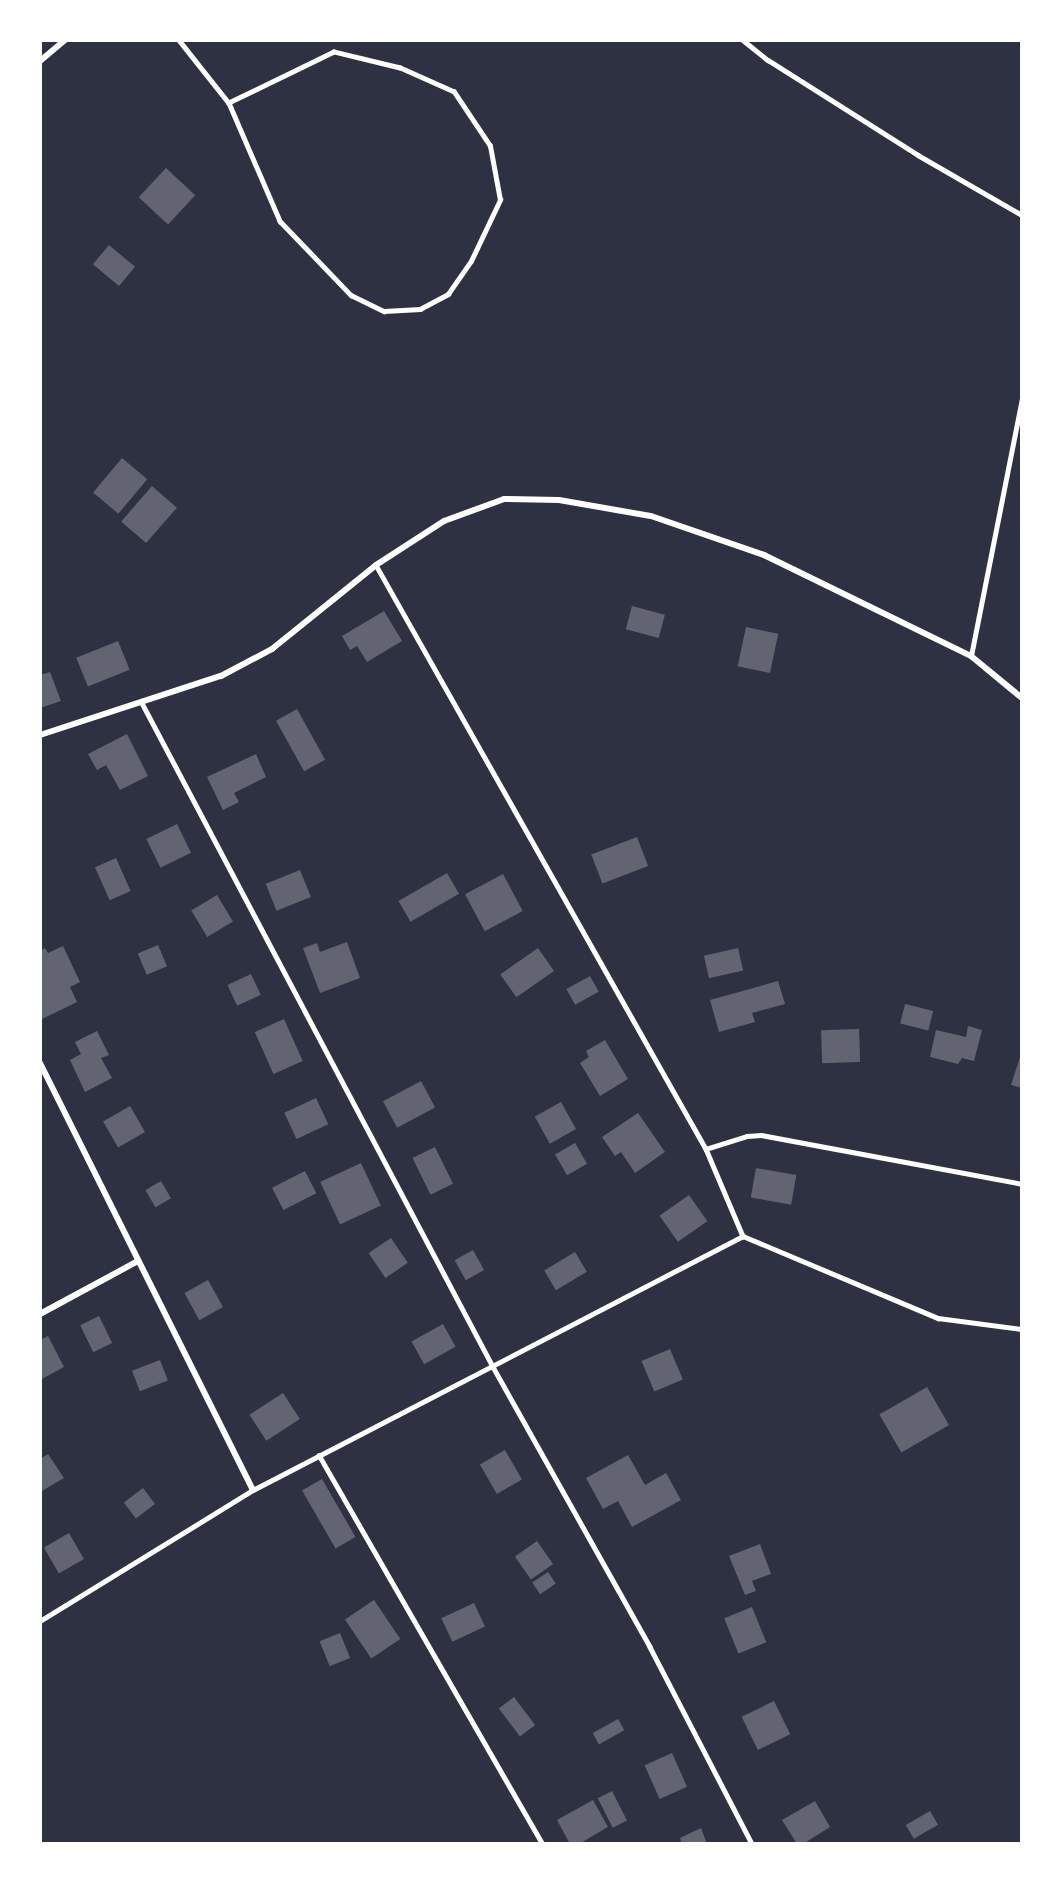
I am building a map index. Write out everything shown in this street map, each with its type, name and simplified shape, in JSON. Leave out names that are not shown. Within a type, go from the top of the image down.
[{"type":"street","points":[[40,61],[65,40]]},
{"type":"street","points":[[40,735],[221,676],[272,649],[376,565],[444,521],[504,499],[559,500],[651,516],[764,555],[971,656],[1022,698]]},
{"type":"street","points":[[41,1064],[253,1490]]},
{"type":"street","points":[[40,1314],[138,1261]]},
{"type":"lane","points":[[179,40],[229,102],[280,221],[351,295],[384,311],[420,309],[448,294],[471,261],[500,200],[490,146],[454,92],[400,68],[334,52],[229,102]]},
{"type":"lane","points":[[743,40],[768,60],[918,155],[1022,215]]},
{"type":"lane","points":[[971,656],[1022,398]]},
{"type":"lane","points":[[1014,437],[1022,440]]},
{"type":"lane","points":[[376,565],[706,1149],[743,1236],[938,1318],[1022,1329]]},
{"type":"lane","points":[[142,703],[492,1365],[650,1647],[752,1844]]},
{"type":"lane","points":[[706,1149],[747,1136],[761,1135],[1022,1184]]},
{"type":"lane","points":[[40,1621],[253,1490],[743,1236]]},
{"type":"lane","points":[[319,1455],[543,1844]]},
{"type":"building","points":[[166,168],[195,195],[168,225],[139,197]]},
{"type":"building","points":[[109,245],[135,267],[119,286],[93,264]]},
{"type":"building","points":[[122,458],[147,479],[118,514],[93,492]]},
{"type":"building","points":[[152,486],[177,508],[146,543],[121,521]]},
{"type":"building","points":[[632,606],[665,615],[659,638],[626,629]]},
{"type":"building","points":[[384,611],[402,641],[367,662],[357,646],[350,650],[342,636]]},
{"type":"building","points":[[746,627],[778,634],[770,673],[738,666]]},
{"type":"building","points":[[118,641],[130,670],[88,687],[76,658]]},
{"type":"building","points":[[50,672],[61,701],[40,708],[40,675]]},
{"type":"building","points":[[297,709],[325,760],[304,771],[276,721]]},
{"type":"building","points":[[127,734],[148,776],[120,790],[106,765],[97,770],[88,754]]},
{"type":"building","points":[[256,754],[266,777],[234,793],[239,802],[223,810],[207,777]]},
{"type":"building","points":[[177,824],[191,853],[160,868],[146,839]]},
{"type":"building","points":[[637,837],[648,866],[602,884],[591,855]]},
{"type":"building","points":[[116,858],[131,891],[110,900],[95,867]]},
{"type":"building","points":[[300,870],[311,897],[277,911],[266,884]]},
{"type":"building","points":[[447,873],[459,894],[411,922],[399,901]]},
{"type":"building","points":[[503,874],[523,911],[485,931],[465,894]]},
{"type":"building","points":[[217,895],[233,922],[207,937],[191,910]]},
{"type":"building","points":[[347,942],[360,978],[320,993],[303,948],[317,943],[320,952]]},
{"type":"building","points":[[158,945],[167,966],[147,975],[138,954]]},
{"type":"building","points":[[63,946],[80,982],[70,987],[77,1002],[42,1019],[40,951],[45,948],[48,953]]},
{"type":"building","points":[[538,948],[554,971],[516,997],[500,974]]},
{"type":"building","points":[[738,948],[743,970],[709,978],[704,956]]},
{"type":"building","points":[[251,974],[261,995],[237,1006],[227,985]]},
{"type":"building","points":[[590,976],[599,992],[575,1005],[566,989]]},
{"type":"building","points":[[778,981],[785,1004],[752,1013],[755,1022],[719,1032],[710,1000]]},
{"type":"building","points":[[905,1004],[933,1011],[928,1030],[900,1023]]},
{"type":"building","points":[[284,1019],[303,1061],[273,1074],[255,1032]]},
{"type":"building","points":[[968,1026],[982,1030],[974,1061],[962,1058],[958,1064],[930,1057],[936,1030],[966,1037]]},
{"type":"building","points":[[859,1029],[860,1062],[822,1063],[821,1030]]},
{"type":"building","points":[[97,1031],[109,1055],[101,1058],[112,1078],[85,1092],[70,1060],[81,1054],[75,1042]]},
{"type":"building","points":[[605,1040],[628,1079],[600,1096],[580,1063],[589,1057],[586,1051]]},
{"type":"building","points":[[1022,1051],[1022,1088],[1011,1085]]},
{"type":"building","points":[[421,1081],[435,1107],[397,1128],[383,1101]]},
{"type":"building","points":[[316,1098],[328,1124],[297,1139],[284,1113]]},
{"type":"building","points":[[561,1102],[576,1129],[550,1144],[535,1117]]},
{"type":"building","points":[[130,1106],[145,1132],[118,1147],[103,1122]]},
{"type":"building","points":[[638,1113],[665,1152],[635,1173],[621,1152],[615,1156],[602,1137]]},
{"type":"building","points":[[575,1143],[587,1164],[567,1175],[555,1154]]},
{"type":"building","points":[[435,1147],[453,1184],[431,1195],[413,1158]]},
{"type":"building","points":[[361,1163],[381,1206],[340,1225],[320,1182]]},
{"type":"building","points":[[756,1168],[796,1175],[791,1205],[751,1198]]},
{"type":"building","points":[[305,1171],[316,1193],[283,1210],[272,1188]]},
{"type":"building","points":[[161,1181],[171,1198],[155,1207],[145,1190]]},
{"type":"building","points":[[689,1195],[707,1221],[678,1242],[660,1216]]},
{"type":"building","points":[[391,1238],[408,1263],[385,1278],[369,1253]]},
{"type":"building","points":[[473,1250],[484,1270],[466,1280],[455,1260]]},
{"type":"building","points":[[575,1252],[587,1272],[556,1290],[544,1271]]},
{"type":"building","points":[[208,1280],[223,1307],[199,1320],[184,1293]]},
{"type":"building","points":[[99,1316],[112,1343],[93,1352],[80,1325]]},
{"type":"building","points":[[443,1324],[456,1347],[424,1364],[412,1341]]},
{"type":"building","points":[[48,1336],[64,1367],[40,1380],[40,1340]]},
{"type":"building","points":[[670,1349],[683,1379],[654,1391],[641,1361]]},
{"type":"building","points":[[160,1360],[168,1381],[140,1391],[132,1371]]},
{"type":"building","points":[[927,1387],[949,1425],[901,1453],[879,1414]]},
{"type":"building","points":[[283,1393],[300,1419],[266,1441],[249,1415]]},
{"type":"building","points":[[505,1450],[522,1479],[497,1494],[480,1464]]},
{"type":"building","points":[[48,1454],[64,1478],[42,1491],[40,1459]]},
{"type":"building","points":[[628,1455],[645,1485],[666,1473],[681,1500],[632,1527],[618,1501],[603,1509],[586,1478]]},
{"type":"building","points":[[322,1479],[356,1537],[336,1549],[302,1490]]},
{"type":"building","points":[[143,1488],[155,1504],[136,1518],[124,1502]]},
{"type":"building","points":[[69,1533],[84,1559],[59,1573],[44,1548]]},
{"type":"building","points":[[537,1541],[553,1564],[531,1579],[515,1556]]},
{"type":"building","points":[[760,1544],[771,1574],[752,1581],[756,1591],[745,1595],[729,1556]]},
{"type":"building","points":[[548,1572],[556,1584],[540,1594],[532,1583]]},
{"type":"building","points":[[374,1600],[400,1639],[371,1659],[345,1620]]},
{"type":"building","points":[[474,1603],[485,1627],[452,1642],[441,1618]]},
{"type":"building","points":[[752,1607],[766,1642],[738,1653],[724,1618]]},
{"type":"building","points":[[340,1633],[350,1658],[330,1666],[320,1641]]},
{"type":"building","points":[[514,1697],[535,1725],[520,1736],[499,1708]]},
{"type":"building","points":[[774,1701],[790,1734],[758,1750],[742,1717]]},
{"type":"building","points":[[618,1719],[624,1730],[599,1744],[593,1733]]},
{"type":"building","points":[[672,1753],[687,1787],[660,1799],[645,1765]]},
{"type":"building","points":[[612,1791],[627,1820],[613,1828],[598,1798]]},
{"type":"building","points":[[593,1800],[608,1827],[579,1844],[570,1844],[557,1820]]},
{"type":"building","points":[[815,1801],[830,1827],[803,1844],[797,1844],[782,1820]]},
{"type":"building","points":[[930,1811],[938,1825],[914,1839],[906,1825]]},
{"type":"building","points":[[701,1828],[707,1844],[682,1844],[680,1838]]}]
